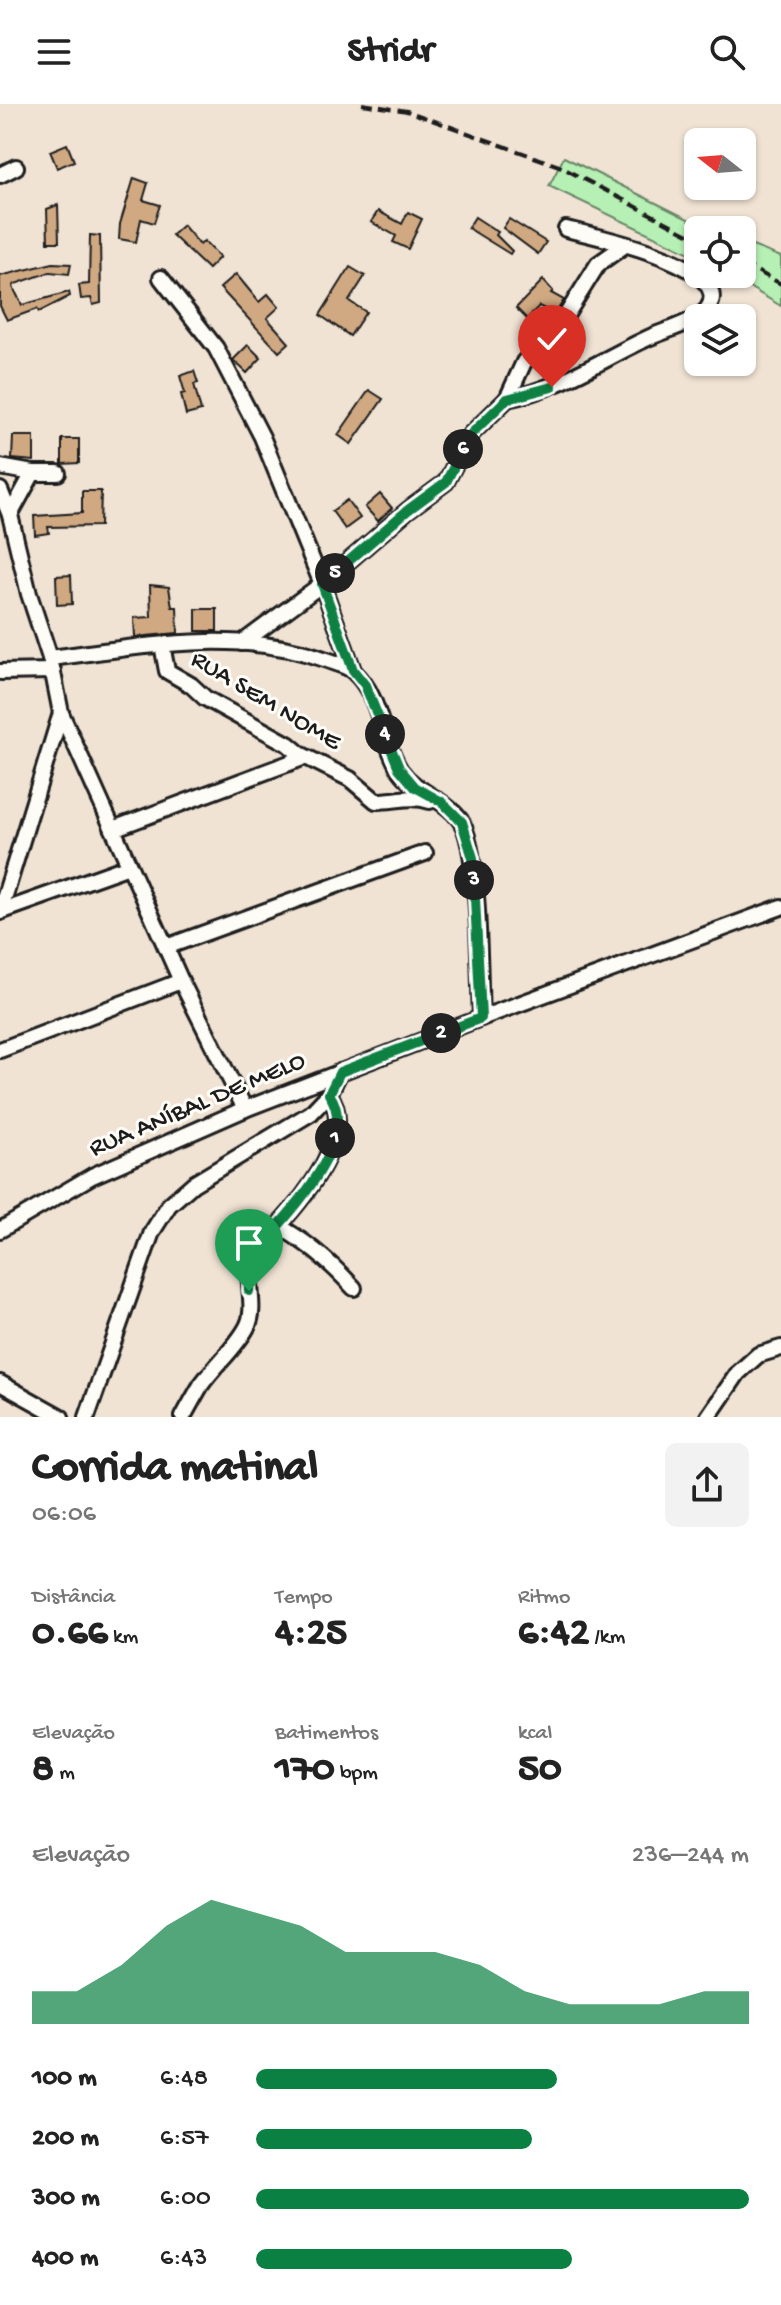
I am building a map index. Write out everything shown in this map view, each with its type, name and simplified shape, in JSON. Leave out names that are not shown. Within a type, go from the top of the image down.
[{"type":"street","points":[[0,175],[16,167]]},
{"type":"street","points":[[507,399],[552,387],[647,338],[701,315],[710,307],[712,296],[697,273],[649,251],[566,229]]},
{"type":"street","points":[[242,643],[322,584],[408,510],[446,482],[470,435],[507,399],[524,362],[560,325],[598,264],[625,245]]},
{"type":"street","points":[[161,278],[216,348],[262,437],[322,584],[353,670],[365,685],[399,768],[415,787],[446,805],[462,822],[473,858],[481,1018]]},
{"type":"street","points":[[0,467],[33,473],[58,473]]},
{"type":"street","points":[[10,515],[33,473]]},
{"type":"street","points":[[0,490],[10,515],[29,594],[52,664],[61,713],[181,981],[245,1109]]},
{"type":"street","points":[[0,672],[181,642],[242,643],[312,654],[353,670]]},
{"type":"street","name":"RUA SEM NOME","points":[[163,650],[167,671],[174,677],[300,754],[350,779],[376,801],[396,801],[413,796],[446,805]]},
{"type":"street","points":[[0,912],[61,713]]},
{"type":"street","points":[[113,829],[300,759]]},
{"type":"street","points":[[166,947],[425,853]]},
{"type":"street","points":[[0,912],[129,866]]},
{"type":"street","name":"RUA ANÍBAL DE MELO","points":[[0,1230],[92,1176],[245,1109],[781,907]]},
{"type":"street","points":[[0,1050],[181,981]]},
{"type":"street","points":[[87,1417],[152,1232],[169,1205],[193,1184],[311,1113],[329,1094],[340,1072]]},
{"type":"street","points":[[183,1417],[201,1385],[247,1327],[252,1311],[249,1272],[256,1247],[278,1226],[318,1173],[337,1134],[339,1119],[336,1104],[329,1094]]},
{"type":"street","points":[[278,1226],[325,1257],[354,1288]]},
{"type":"street","points":[[708,1417],[738,1373],[758,1355],[781,1348]]},
{"type":"street","points":[[0,1383],[61,1417]]},
{"type":"green space","points":[[564,157],[684,217],[684,250],[549,186]]},
{"type":"green space","points":[[756,247],[781,257],[781,306],[751,288],[756,288]]},
{"type":"building","points":[[67,144],[74,161],[57,168],[50,151]]},
{"type":"building","points":[[134,178],[148,183],[143,200],[160,205],[154,223],[141,219],[136,242],[119,239],[120,224]]},
{"type":"building","points":[[58,205],[59,242],[48,242],[47,209]]},
{"type":"building","points":[[378,211],[402,224],[408,212],[422,219],[408,249],[393,242],[396,236],[371,222]]},
{"type":"building","points":[[475,217],[498,232],[496,235],[512,251],[510,254],[468,228]]},
{"type":"building","points":[[509,219],[546,242],[538,254],[503,228]]},
{"type":"building","points":[[183,225],[200,245],[204,241],[220,257],[208,269],[172,235]]},
{"type":"building","points":[[90,235],[100,236],[101,303],[93,305],[91,298],[81,299],[79,285],[89,284]]},
{"type":"building","points":[[53,263],[71,264],[69,274],[50,272],[15,284],[13,287],[22,305],[69,292],[70,296],[39,312],[37,309],[7,320],[0,306],[0,276]]},
{"type":"building","points":[[350,267],[365,276],[349,301],[366,312],[350,336],[320,315]]},
{"type":"building","points":[[236,274],[259,302],[268,294],[279,307],[267,318],[289,343],[279,352],[220,288]]},
{"type":"building","points":[[543,280],[553,291],[551,293],[564,300],[555,314],[539,306],[527,319],[516,308]]},
{"type":"building","points":[[248,345],[261,358],[247,373],[233,360]]},
{"type":"building","points":[[194,371],[201,411],[186,415],[180,376]]},
{"type":"building","points":[[369,390],[383,399],[351,444],[338,435]]},
{"type":"building","points":[[13,436],[34,436],[34,461],[12,459]]},
{"type":"building","points":[[62,439],[79,439],[79,463],[62,464]]},
{"type":"building","points":[[82,491],[101,491],[100,526],[48,527],[49,533],[35,535],[34,516],[82,513]]},
{"type":"building","points":[[380,494],[392,508],[378,521],[365,507]]},
{"type":"building","points":[[347,500],[360,518],[345,529],[332,511]]},
{"type":"building","points":[[71,575],[72,604],[57,605],[56,576]]},
{"type":"building","points":[[150,585],[169,587],[172,607],[177,607],[178,633],[135,637],[134,618],[151,617]]},
{"type":"building","points":[[196,609],[217,609],[217,631],[196,631]]},
{"type":"railway","points":[[362,104],[407,111],[559,166],[684,232]]},
{"type":"railway","points":[[756,271],[781,284]]},
{"type":"route","points":[[249,1291],[249,1272],[256,1247],[278,1226],[318,1173],[337,1134],[339,1119],[336,1104],[329,1094],[340,1072],[481,1018],[473,858],[462,822],[442,802],[415,787],[399,768],[365,685],[353,670],[322,584],[408,510],[446,482],[470,435],[507,399],[552,387]]}]
